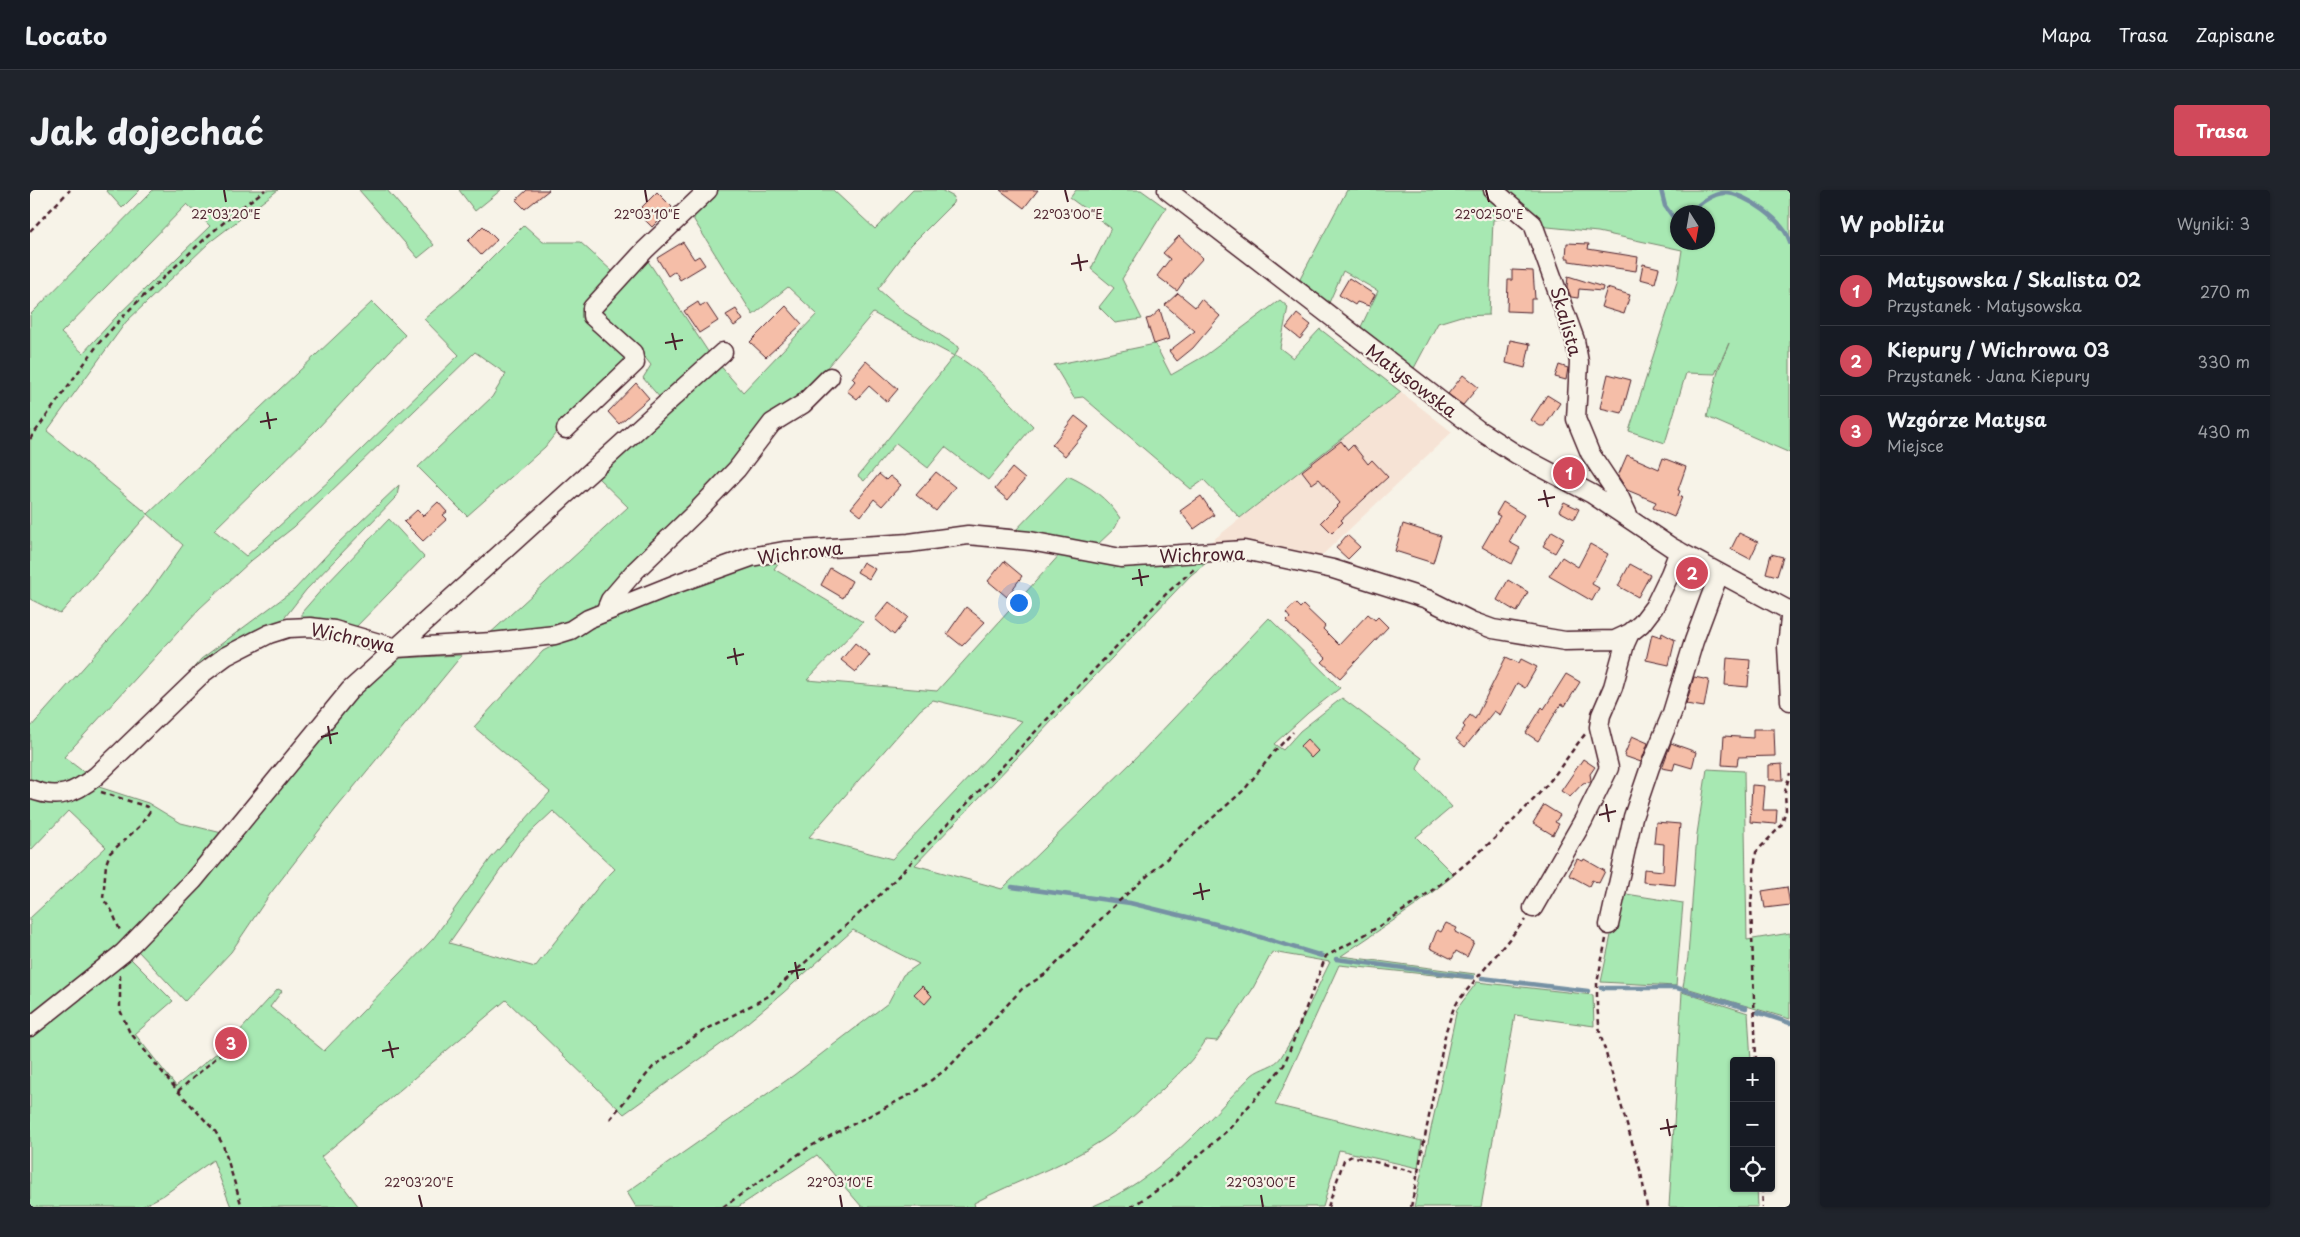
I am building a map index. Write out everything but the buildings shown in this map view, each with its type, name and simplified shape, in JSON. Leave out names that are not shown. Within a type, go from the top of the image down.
[{"type":"street","points":[[566,429],[635,363],[633,354],[592,316],[592,308],[646,250],[708,190]]},
{"type":"street","name":"Matysowska","points":[[1168,190],[1468,423],[1516,454],[1592,494],[1675,549],[1718,574],[1790,611]]},
{"type":"street","name":"Skalista","points":[[1493,190],[1532,224],[1575,340],[1579,362],[1576,418],[1590,453],[1620,498],[1631,520]]},
{"type":"street","points":[[30,1027],[123,953],[193,881],[350,690],[723,352]]},
{"type":"street","points":[[605,612],[610,600],[635,571],[737,469],[772,423],[803,404],[830,377]]},
{"type":"street","name":"Wichrowa","points":[[30,789],[56,795],[69,794],[83,786],[203,673],[226,656],[269,634],[288,628],[310,626],[334,630],[396,648],[492,642],[555,635],[571,630],[605,612],[751,557],[784,551],[909,543],[968,536],[1030,541],[1121,558],[1244,550],[1333,569],[1427,599],[1471,621],[1493,629],[1565,641],[1615,640],[1630,633]]},
{"type":"street","points":[[1533,908],[1583,821],[1608,768],[1599,727],[1601,715],[1613,687],[1625,644],[1630,633],[1641,624],[1654,607],[1670,574],[1675,549]]},
{"type":"street","points":[[1609,925],[1633,817],[1650,767],[1672,713],[1694,641],[1718,574]]},
{"type":"street","points":[[1790,618],[1787,646],[1790,701]]},
{"type":"path","points":[[30,231],[70,190]]},
{"type":"path","points":[[30,439],[99,343],[132,307],[209,235],[242,207],[266,190]]},
{"type":"path","points":[[610,1119],[653,1067],[698,1034],[767,997],[884,891],[1168,592],[1214,551]]},
{"type":"path","points":[[1131,1207],[1165,1185],[1229,1129],[1284,1065],[1326,956],[1356,941],[1411,907],[1450,876],[1509,824],[1545,787],[1601,715]]},
{"type":"path","points":[[723,1207],[809,1147],[917,1091],[949,1067],[1022,988],[1047,973],[1118,902],[1244,790],[1274,752],[1293,732]]},
{"type":"path","points":[[1756,1057],[1752,903],[1756,852],[1781,826],[1786,810],[1785,792],[1790,774]]},
{"type":"path","points":[[83,786],[148,807],[150,811],[140,826],[110,853],[106,864],[103,899],[119,925],[124,943],[118,990],[120,1010],[129,1031],[178,1091],[216,1131],[223,1144],[242,1207]]},
{"type":"path","points":[[1411,1207],[1446,1031],[1453,1010],[1533,908]]},
{"type":"path","points":[[1609,925],[1597,983],[1596,1005],[1600,1033],[1641,1173],[1647,1207]]},
{"type":"path","points":[[178,1091],[224,1051]]},
{"type":"path","points":[[1328,1207],[1338,1171],[1344,1160],[1352,1156],[1418,1172]]},
{"type":"path","points":[[1762,1192],[1763,1207]]},
{"type":"shaded area","points":[[1401,392],[1452,432],[1318,559],[1208,544]]},
{"type":"green space","points":[[106,190],[140,190],[122,208]]},
{"type":"green space","points":[[153,190],[278,190],[210,242],[126,322],[47,431],[148,514],[60,614],[30,599],[30,315]],"holes":[[[187,204],[210,226],[116,317],[83,353],[61,333]]]},
{"type":"green space","points":[[359,190],[387,190],[434,245],[418,258]]},
{"type":"green space","points":[[459,190],[501,190],[475,211]]},
{"type":"green space","points":[[716,190],[833,190],[875,229],[913,190],[941,190],[954,197],[953,203],[911,245],[878,289],[904,312],[959,347],[955,356],[965,361],[985,377],[1033,426],[988,480],[945,447],[928,468],[896,443],[864,481],[858,476],[954,356],[873,313],[818,378],[754,438],[598,609],[567,625],[486,637],[628,507],[596,476],[718,363],[743,392],[817,314],[788,287],[753,315],[694,220],[694,211]]},
{"type":"green space","points":[[1076,190],[1141,190],[1166,208],[1122,279],[1142,319],[1115,323],[1099,307],[1114,288],[1091,269],[1111,228],[1070,198]]},
{"type":"green space","points":[[1347,190],[1790,190],[1790,453],[1707,417],[1718,371],[1729,343],[1715,374],[1686,373],[1665,443],[1629,431],[1677,282],[1682,250],[1715,250],[1715,205],[1670,205],[1670,247],[1598,232],[1538,226],[1516,216],[1493,220],[1489,315],[1461,316],[1438,323],[1413,370],[1360,329],[1378,291],[1343,271],[1328,305],[1300,279]]},
{"type":"green space","points":[[524,225],[543,242],[580,242],[612,271],[610,282],[585,317],[628,360],[559,429],[545,447],[467,516],[418,467],[492,397],[506,374],[475,352],[294,527],[252,560],[199,609],[64,757],[89,776],[63,789],[30,783],[30,728],[146,597],[183,545],[148,514],[372,302],[405,335],[318,428],[214,530],[246,556],[330,480],[459,355],[424,319],[464,285]]},
{"type":"green space","points":[[646,258],[709,353],[661,399],[643,378],[651,365],[634,344],[604,318],[599,305]]},
{"type":"green space","points":[[1280,300],[1288,307],[1280,348],[1293,358],[1320,329],[1401,392],[1240,518],[1204,480],[1191,489],[1083,397],[1074,398],[1054,365],[1155,344],[1171,375],[1206,355]]},
{"type":"green space","points":[[1068,476],[1091,488],[1109,504],[1120,518],[1115,528],[1096,546],[1011,535]]},
{"type":"green space","points":[[399,485],[397,496],[306,590],[282,621],[182,682],[201,659],[294,590],[337,544]]},
{"type":"green space","points":[[389,519],[424,557],[354,629],[302,621],[302,612]]},
{"type":"green space","points":[[1062,552],[1115,566],[1185,562],[1215,556],[1191,575],[915,865],[1002,889],[1133,761],[1269,618],[1340,688],[1308,713],[1274,744],[1283,750],[1300,731],[1342,698],[1422,758],[1417,769],[1452,807],[1416,837],[1454,875],[1415,906],[1341,956],[1475,974],[1472,979],[1339,965],[1275,1105],[1422,1141],[1418,1168],[1339,1150],[1323,1207],[1091,1207],[1138,1182],[1159,1166],[1179,1150],[1252,1075],[1279,1060],[1301,1023],[1330,962],[1272,952],[1252,990],[1217,1041],[1206,1040],[1186,1066],[1133,1116],[1086,1150],[974,1203],[975,1207],[862,1207],[817,1155],[738,1207],[636,1207],[627,1192],[794,1075],[888,1003],[903,975],[919,964],[853,930],[783,993],[724,1042],[624,1114],[506,1000],[321,1157],[359,1207],[231,1207],[213,1160],[164,1195],[141,1207],[30,1207],[30,918],[106,847],[68,811],[30,851],[30,796],[93,785],[148,803],[181,823],[222,833],[165,902],[120,948],[173,1001],[135,1034],[176,1086],[228,1044],[278,989],[282,991],[270,1007],[324,1051],[433,939],[491,858],[550,792],[474,727],[543,651],[590,627],[710,579],[784,555],[774,569],[863,622],[807,680],[937,691]],"holes":[[[933,700],[1022,721],[892,859],[809,837],[920,710]],[[553,811],[615,869],[602,882],[535,967],[449,943],[520,842]]]},
{"type":"green space","points":[[462,655],[335,810],[270,894],[231,952],[185,1001],[138,951],[359,692],[399,658]]},
{"type":"green space","points":[[1707,769],[1744,771],[1747,940],[1790,933],[1790,1019],[1683,987],[1688,957],[1697,834]]},
{"type":"green space","points":[[1620,893],[1683,903],[1676,986],[1601,982]]},
{"type":"green space","points":[[1477,982],[1593,995],[1594,1026],[1515,1015],[1481,1207],[1414,1207],[1457,1009]]},
{"type":"green space","points":[[1682,992],[1748,1013],[1751,1057],[1730,1057],[1730,1192],[1757,1192],[1758,1207],[1669,1207]]},
{"type":"waterway","points":[[1661,190],[1665,206],[1670,213]]},
{"type":"waterway","points":[[1700,205],[1710,197],[1724,193],[1743,198],[1764,210],[1773,218],[1787,235],[1790,243]]},
{"type":"waterway","points":[[1012,887],[1130,903],[1224,926],[1322,956]]},
{"type":"waterway","points":[[1336,959],[1472,977]]},
{"type":"waterway","points":[[1482,978],[1588,991]]},
{"type":"waterway","points":[[1601,988],[1677,988],[1746,1008]]},
{"type":"waterway","points":[[1757,1012],[1790,1023]]},
{"type":"place","name":"Matysowska / Skalista 02","points":[[1569,473]]},
{"type":"place","name":"Kiepury / Wichrowa 03","points":[[1692,573]]},
{"type":"place","name":"Wzgórze Matysa","points":[[231,1043]]}]
